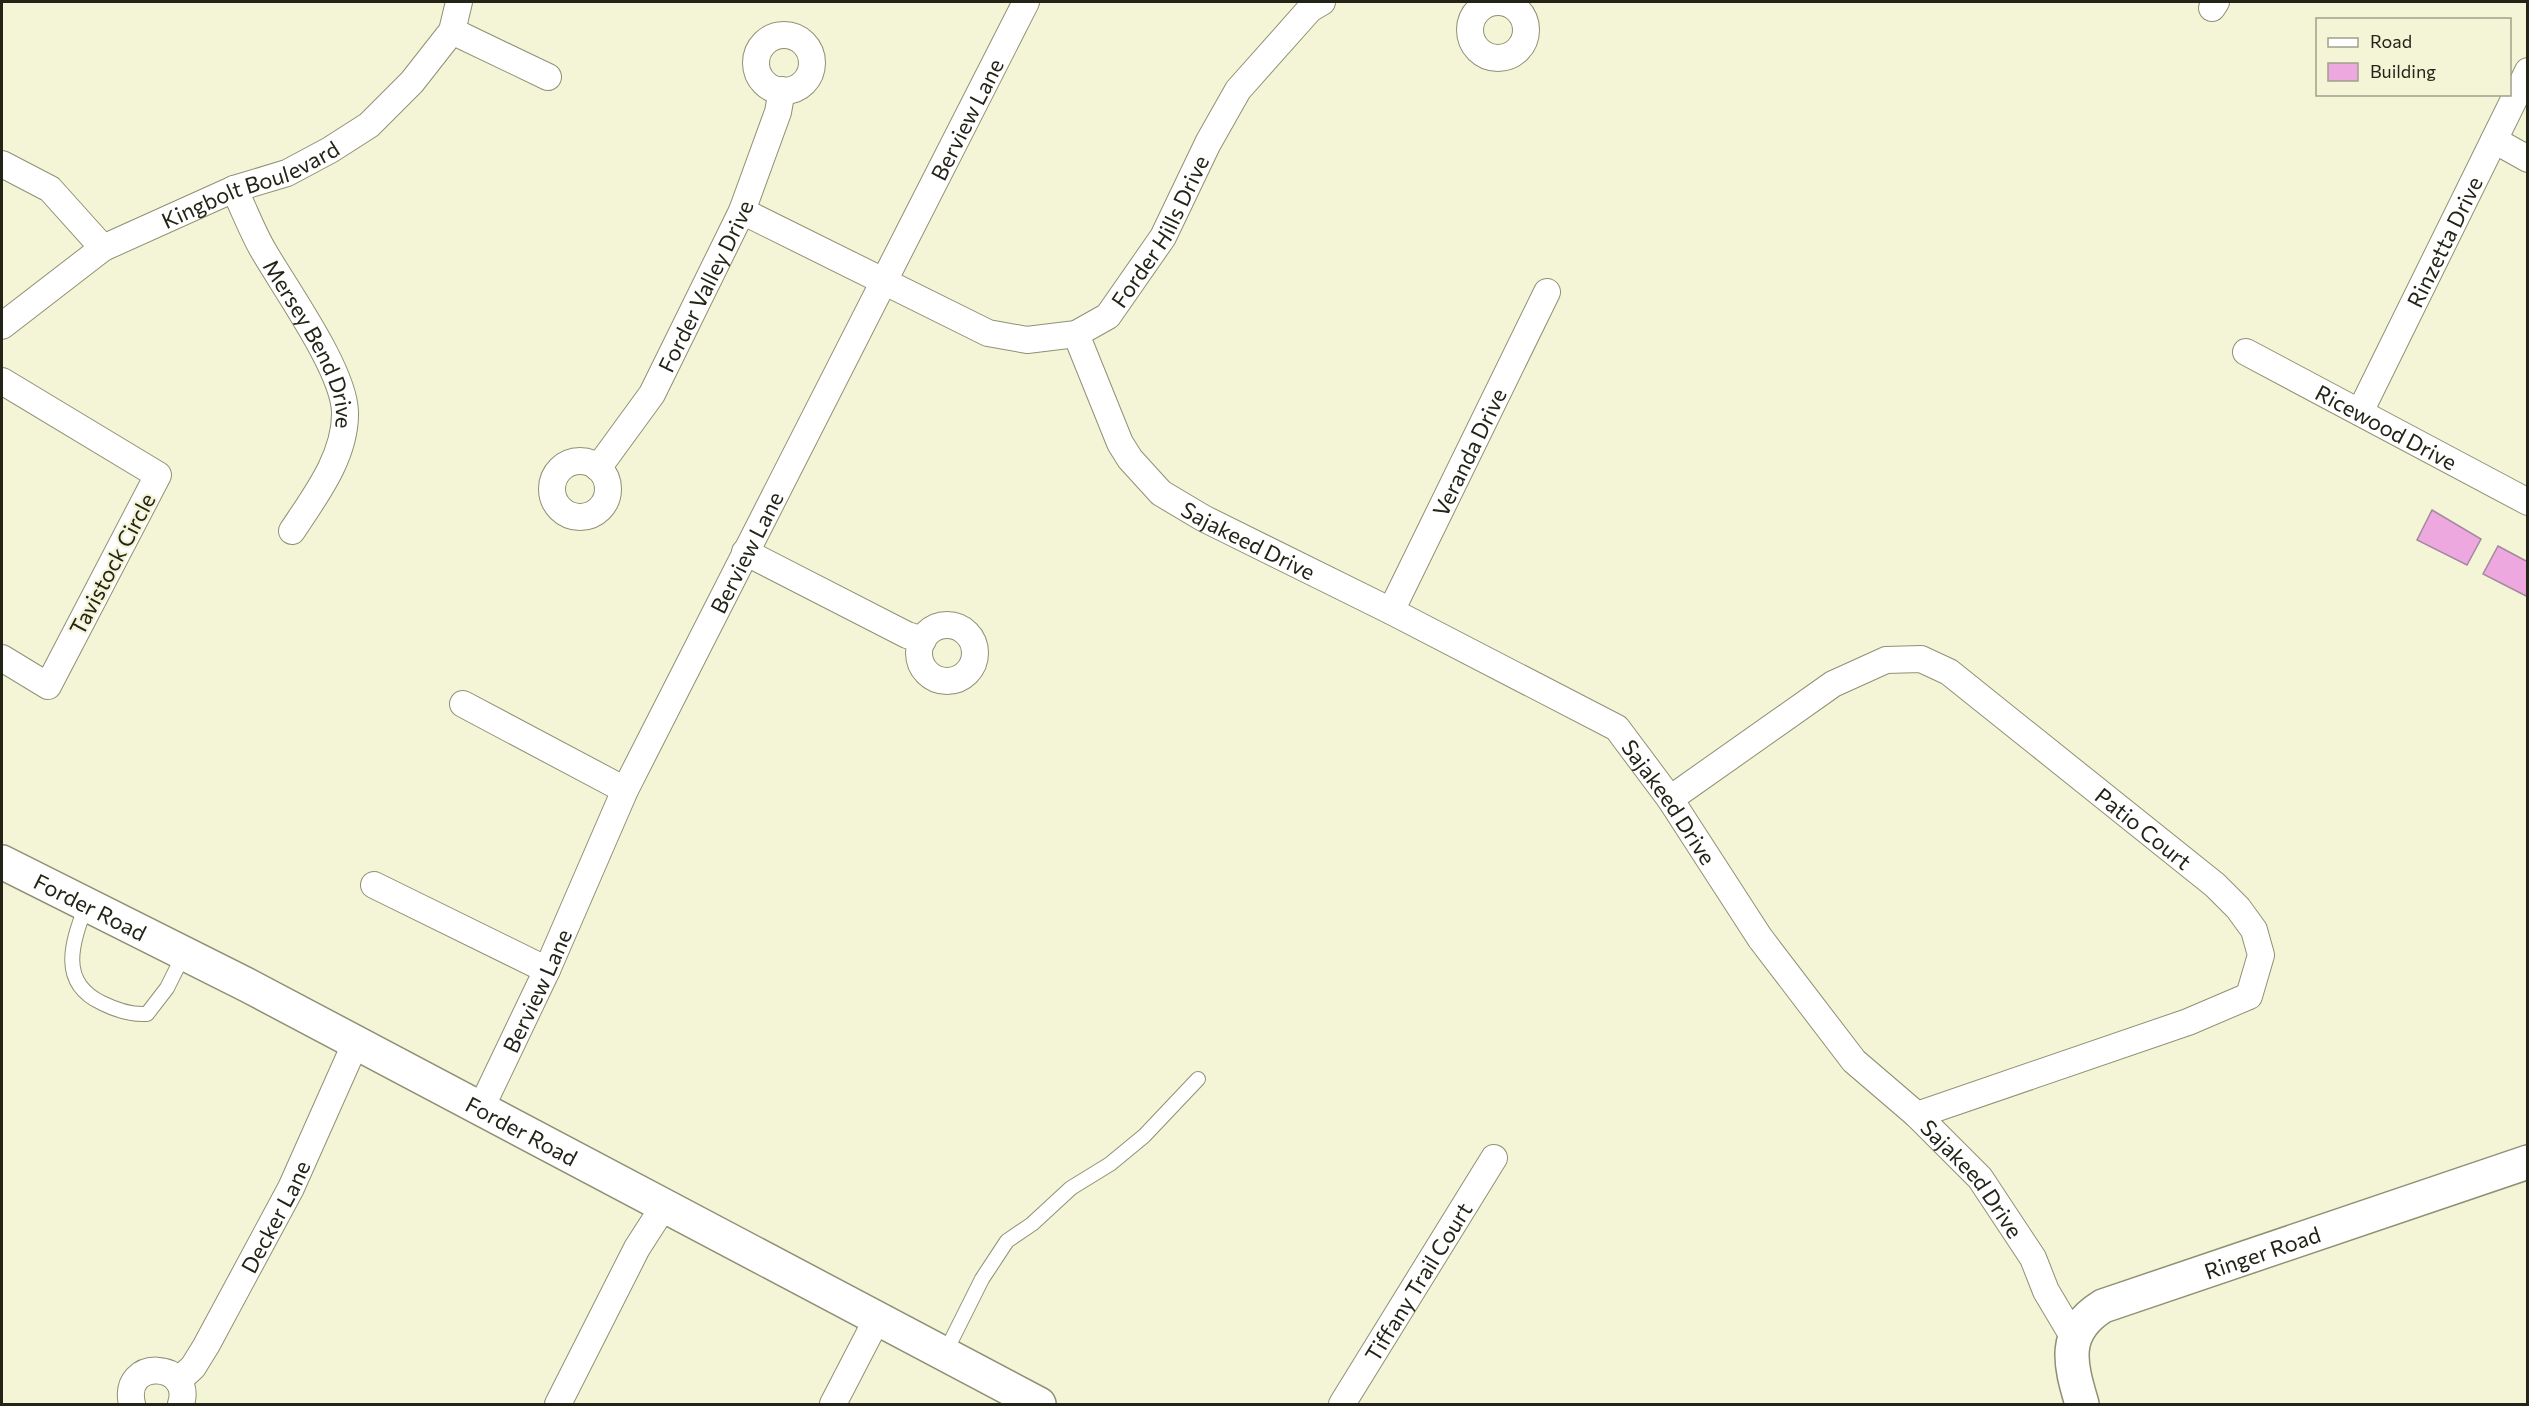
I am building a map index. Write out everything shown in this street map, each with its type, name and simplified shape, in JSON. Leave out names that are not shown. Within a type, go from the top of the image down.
[{"type":"main road","name":"Forder Road","points":[[2,862],[356,1042],[1039,1404]]},
{"type":"main road","name":"Ringer Road","points":[[2074,1338],[2090,1314],[2103,1306],[2528,1162]]},
{"type":"main road","points":[[2074,1338],[2073,1371],[2082,1404]]},
{"type":"street","name":"Kingbolt Boulevard","points":[[2,326],[103,248],[234,189],[287,173],[330,150],[369,125],[412,82],[452,31],[459,2]]},
{"type":"street","name":"Berview Lane","points":[[481,1108],[547,970],[625,790],[1026,2]]},
{"type":"street","name":"Forder Hills Drive","points":[[742,211],[988,333],[1027,340],[1076,334],[1108,316],[1163,237],[1208,143],[1238,90],[1311,9],[1322,2]]},
{"type":"street","points":[[452,31],[548,77]]},
{"type":"street","name":"Rinzetta Drive","points":[[2360,412],[2528,71]]},
{"type":"street","name":"Forder Valley Drive","points":[[598,468],[652,394],[742,211],[778,112],[782,90]]},
{"type":"street","points":[[2494,140],[2528,159]]},
{"type":"street","points":[[2,164],[50,189],[103,248]]},
{"type":"street","name":"Mersey Bend Drive","points":[[234,189],[262,248],[340,382],[345,412],[340,443],[326,477],[292,531]]},
{"type":"street","name":"Veranda Drive","points":[[1391,611],[1547,292]]},
{"type":"street","name":"Sajakeed Drive","points":[[1076,334],[1120,443],[1130,459],[1161,493],[1203,518],[1391,611],[1617,728],[1670,800],[1760,938],[1854,1061],[1917,1115],[1980,1178],[2010,1219],[2033,1258],[2046,1291],[2074,1338]]},
{"type":"street","name":"Ricewood Drive","points":[[2246,352],[2528,502]]},
{"type":"street","name":"Tavistock Circle","points":[[2,381],[158,475],[48,686],[2,658]]},
{"type":"street","points":[[745,552],[907,635],[923,640]]},
{"type":"street","name":"Patio Court","points":[[1670,800],[1833,684],[1887,660],[1921,659],[1949,672],[2215,885],[2254,930],[2261,955],[2249,996],[2188,1022],[1917,1115]]},
{"type":"street","points":[[464,704],[625,790]]},
{"type":"street","points":[[374,885],[547,970]]},
{"type":"street","name":"Decker Lane","points":[[132,1404],[131,1389],[134,1382],[147,1371],[165,1371],[179,1393],[291,1188],[356,1042]]},
{"type":"street","name":"Tiffany Trail Court","points":[[1342,1404],[1494,1158]]},
{"type":"street","points":[[558,1404],[637,1248],[664,1206]]},
{"type":"street","points":[[832,1404],[877,1318]]},
{"type":"lane","points":[[86,905],[72,941],[75,976],[90,998],[111,1008],[136,1015],[147,1014],[167,988],[184,953]]},
{"type":"lane","points":[[945,1353],[982,1279],[1007,1240],[1032,1224],[1071,1188],[1110,1164],[1144,1136],[1198,1079]]},
{"type":"building","points":[[2432,510],[2481,539],[2467,565],[2417,540]]},
{"type":"building","points":[[2498,546],[2528,562],[2528,597],[2483,574]]}]
